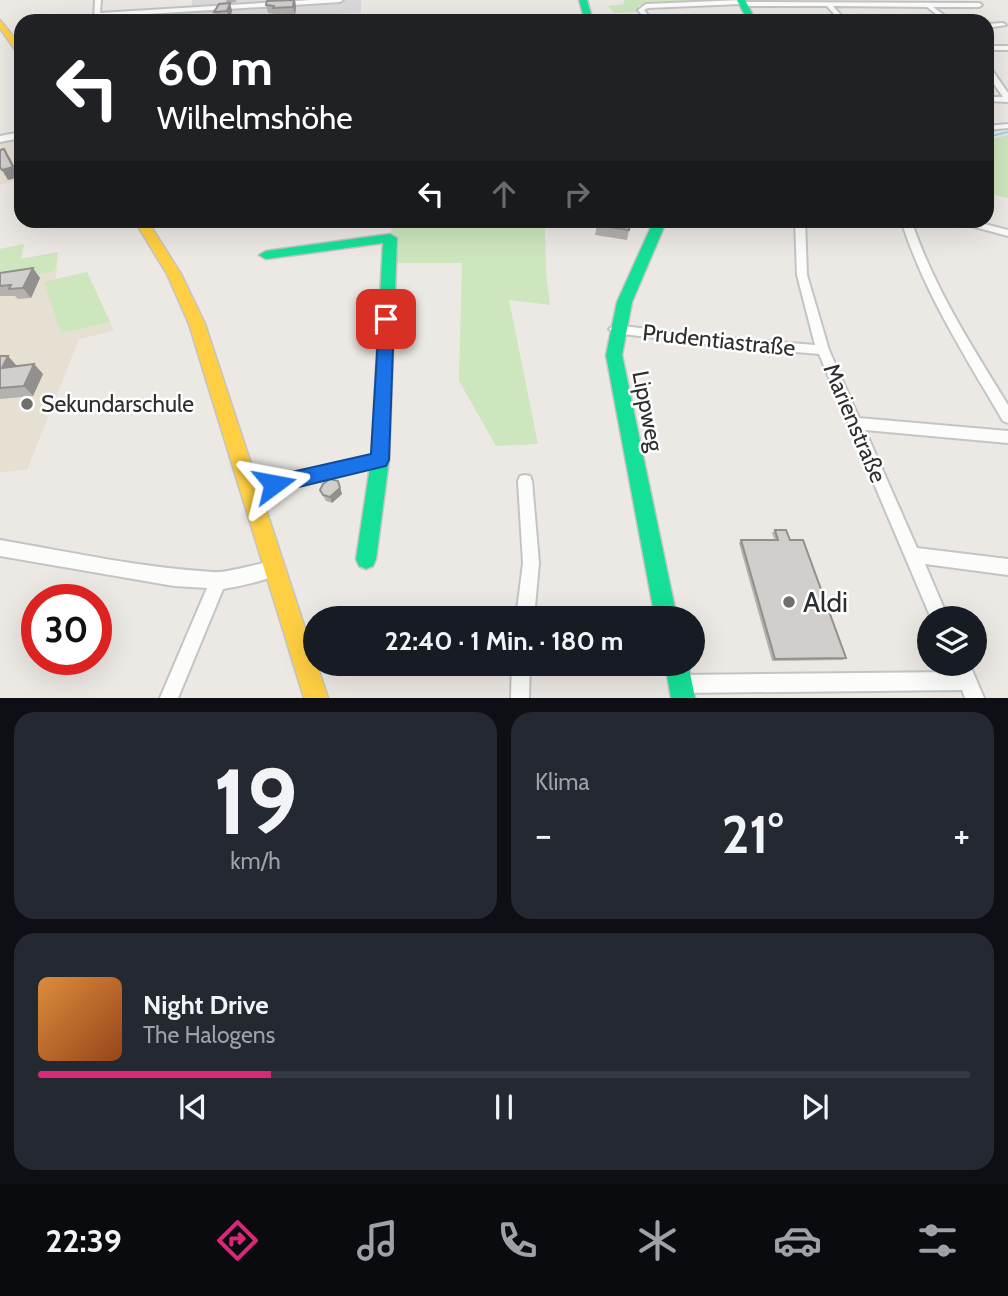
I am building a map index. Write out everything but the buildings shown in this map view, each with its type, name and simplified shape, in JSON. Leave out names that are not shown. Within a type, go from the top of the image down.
[{"type":"street","points":[[138,14],[259,2],[340,0]]},
{"type":"street","points":[[816,0],[836,14]]},
{"type":"street","points":[[920,0],[940,14]]},
{"type":"street","points":[[644,14],[641,10],[646,6],[742,2],[931,7],[978,5]]},
{"type":"street","points":[[0,22],[14,42]]},
{"type":"street","points":[[994,26],[1003,25]]},
{"type":"street","points":[[994,79],[1008,100]]},
{"type":"street","points":[[146,228],[189,303],[210,360],[316,698]]},
{"type":"street","name":"Lippweg","points":[[657,228],[622,303],[615,329],[614,355],[664,606]]},
{"type":"street","name":"Marienstraße","points":[[800,228],[802,275],[823,350],[935,606]]},
{"type":"street","points":[[909,228],[923,267],[942,305],[1008,417]]},
{"type":"street","points":[[987,228],[1008,233]]},
{"type":"street","points":[[266,255],[390,238],[380,460],[366,559]]},
{"type":"street","name":"Prudentiastraße","points":[[615,329],[823,350]]},
{"type":"street","points":[[854,424],[1008,438]]},
{"type":"street","points":[[250,491],[380,460]]},
{"type":"street","points":[[525,481],[531,563],[526,606]]},
{"type":"street","points":[[0,548],[174,578],[218,581],[242,578],[275,568]]},
{"type":"street","points":[[913,555],[1008,567]]},
{"type":"street","points":[[169,698],[218,581]]},
{"type":"street","points":[[520,698],[521,676]]},
{"type":"street","points":[[682,691],[971,689]]},
{"type":"shaded area","points":[[192,0],[361,0],[361,13],[187,14],[192,6]]},
{"type":"shaded area","points":[[14,141],[14,181],[0,185],[0,143]]},
{"type":"shaded area","name":"Sekundarschule","points":[[24,244],[21,259],[58,252],[56,279],[87,272],[114,331],[79,339],[27,470],[0,472],[0,249]]},
{"type":"green space","points":[[624,0],[737,0],[639,5],[637,12],[615,13],[608,6],[624,4]]},
{"type":"green space","points":[[1008,135],[1008,198],[994,195],[994,138]]},
{"type":"green space","points":[[392,228],[545,228],[550,305],[509,300],[538,444],[496,446],[459,381],[462,263],[394,263],[390,238]]},
{"type":"green space","points":[[24,244],[21,259],[58,252],[55,271],[0,282],[0,249]]},
{"type":"green space","points":[[87,272],[110,322],[61,333],[44,282]]},
{"type":"waterway","points":[[994,135],[1008,132]]},
{"type":"traffic: fast","points":[[583,0],[587,14]]},
{"type":"traffic: fast","points":[[741,0],[748,14]]},
{"type":"traffic: fast","points":[[657,228],[624,302],[614,355],[664,606]]},
{"type":"traffic: fast","points":[[266,255],[390,238],[380,460],[366,559]]},
{"type":"traffic: fast","points":[[679,676],[683,698]]},
{"type":"traffic: slow","points":[[0,22],[14,42]]},
{"type":"traffic: slow","points":[[145,228],[174,274],[197,324],[316,698]]},
{"type":"place","name":"Sekundarschule","points":[[27,404]]},
{"type":"place","name":"Aldi","points":[[789,602]]},
{"type":"route","points":[[274,484],[380,460],[386,319]]}]
